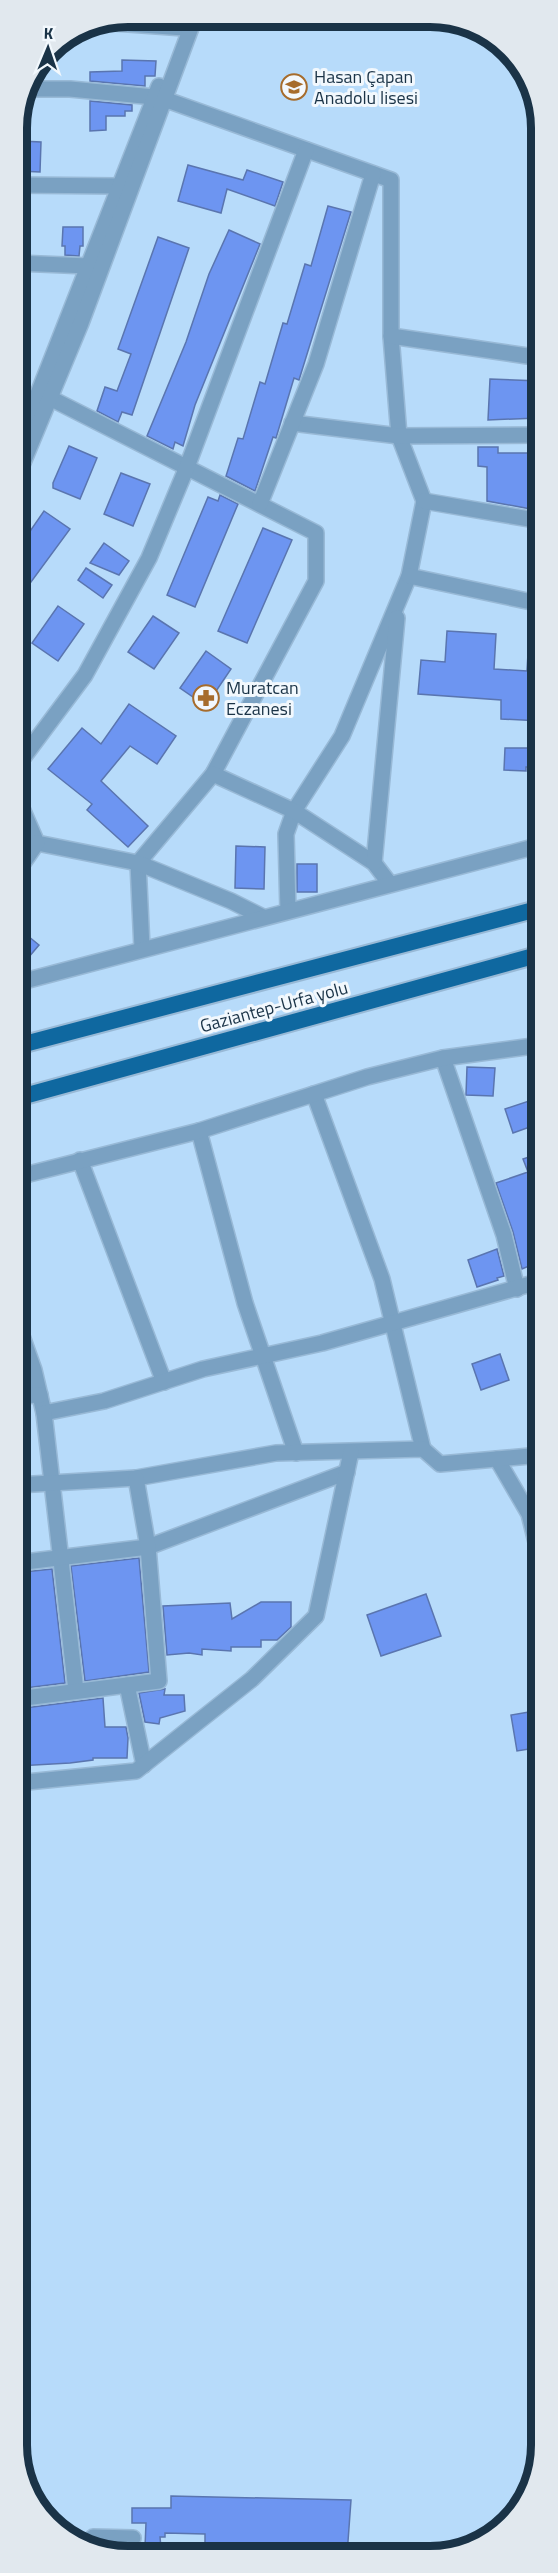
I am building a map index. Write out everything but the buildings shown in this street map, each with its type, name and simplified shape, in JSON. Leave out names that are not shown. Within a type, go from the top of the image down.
[{"type":"highway","name":"Gaziantep-Urfa yolu","points":[[27,1043],[531,911]]},
{"type":"highway","name":"Gaziantep-Urfa yolu","points":[[27,1095],[531,957]]},
{"type":"street","points":[[27,453],[81,323],[159,98],[187,27]]},
{"type":"street","points":[[35,89],[70,89],[159,98],[391,180],[391,336],[399,436],[424,501],[409,576],[342,736],[294,811],[286,834],[288,911]]},
{"type":"street","points":[[27,416],[118,186],[159,98]]},
{"type":"street","points":[[27,753],[85,675],[149,558],[187,467],[306,150]]},
{"type":"street","points":[[260,504],[316,364],[373,174]]},
{"type":"street","points":[[27,185],[118,186]]},
{"type":"street","points":[[27,263],[88,266]]},
{"type":"street","points":[[391,336],[531,357]]},
{"type":"street","points":[[50,398],[316,533],[316,581],[213,774],[138,863],[142,948]]},
{"type":"street","points":[[292,423],[399,436],[531,435]]},
{"type":"street","points":[[424,501],[531,519]]},
{"type":"street","points":[[409,576],[531,602]]},
{"type":"street","points":[[374,862],[398,602]]},
{"type":"street","points":[[213,774],[294,811],[374,862],[390,884]]},
{"type":"street","points":[[27,820],[37,843]]},
{"type":"street","points":[[37,843],[138,863],[231,900],[263,917]]},
{"type":"street","points":[[27,858],[37,843]]},
{"type":"street","points":[[27,980],[142,948],[531,848]]},
{"type":"street","points":[[27,1174],[199,1131],[368,1077],[442,1058],[531,1046]]},
{"type":"street","points":[[442,1058],[504,1235],[517,1289]]},
{"type":"street","points":[[314,1094],[382,1279],[423,1449],[440,1464],[531,1456]]},
{"type":"street","points":[[199,1131],[262,1356],[296,1453]]},
{"type":"street","points":[[80,1160],[164,1382]]},
{"type":"street","points":[[44,1413],[104,1401],[203,1369],[394,1323],[531,1284]]},
{"type":"street","points":[[27,1354],[44,1413],[76,1691]]},
{"type":"street","points":[[27,1396],[40,1395]]},
{"type":"street","points":[[27,1484],[136,1478],[276,1453],[423,1449]]},
{"type":"street","points":[[27,1782],[136,1771],[252,1679],[316,1616],[351,1452]]},
{"type":"street","points":[[497,1459],[529,1514],[531,1522]]},
{"type":"street","points":[[27,1562],[60,1560],[148,1547],[346,1472]]},
{"type":"street","points":[[27,1698],[159,1681],[148,1547],[136,1478]]},
{"type":"street","points":[[127,1685],[144,1765]]},
{"type":"street","points":[[93,2539],[93,2537],[133,2538]]},
{"type":"place","name":"Hasan Çapan Anadolu lisesi","points":[[294,87]]},
{"type":"place","name":"Muratcan Eczanesi","points":[[206,698]]}]
